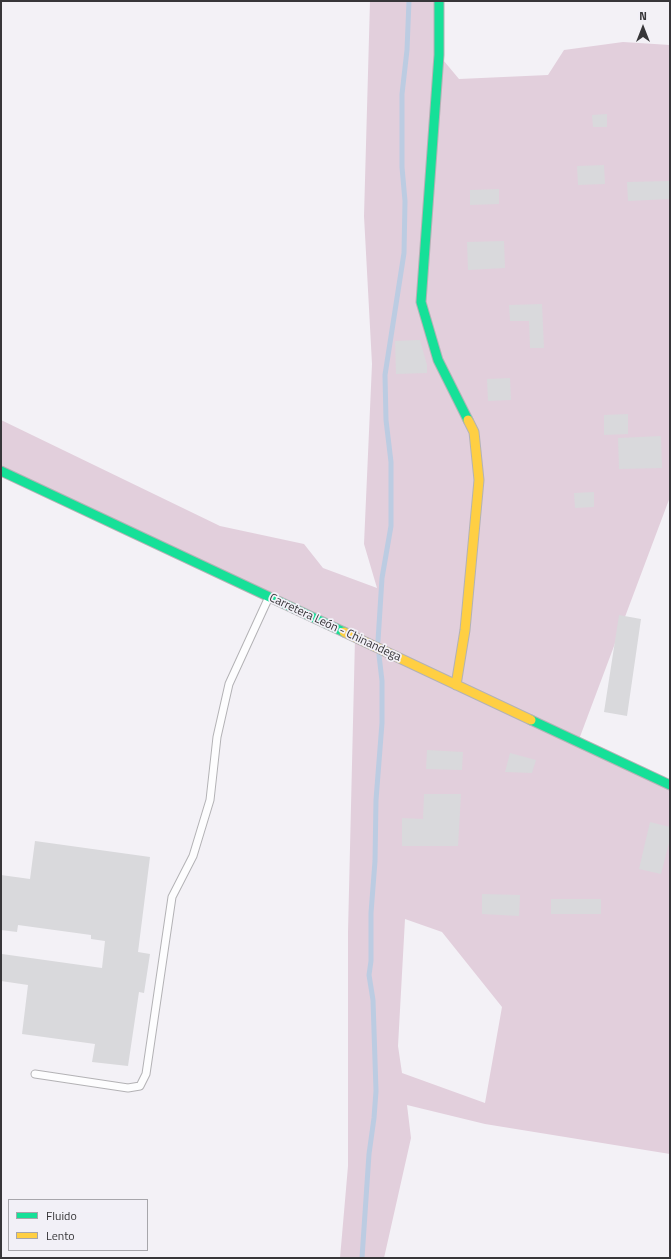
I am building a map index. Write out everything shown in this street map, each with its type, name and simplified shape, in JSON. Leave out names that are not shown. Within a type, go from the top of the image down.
[{"type":"main road","points":[[439,1],[439,55],[421,302],[438,360],[474,432],[479,480],[465,630],[456,685]]},
{"type":"main road","name":"Carretera León - Chinandega","points":[[1,471],[670,785]]},
{"type":"lane","points":[[35,1074],[128,1088],[140,1086],[146,1074],[172,897],[193,856],[210,800],[217,737],[229,684],[269,597]]},
{"type":"shaded area","points":[[370,1],[439,1],[439,55],[459,79],[548,75],[564,50],[623,42],[670,45],[670,497],[578,742],[670,785],[670,1154],[485,1124],[407,1105],[411,1138],[384,1258],[340,1258],[348,1166],[348,932],[355,638],[1,471],[1,420],[220,526],[304,544],[323,568],[377,588],[364,544],[372,364],[364,216]],"holes":[[[405,919],[442,932],[502,1007],[485,1103],[402,1073],[398,1046]]]},
{"type":"building","points":[[607,114],[607,127],[593,127],[592,115]]},
{"type":"building","points":[[604,165],[605,184],[578,185],[577,166]]},
{"type":"building","points":[[670,181],[670,199],[628,201],[627,182]]},
{"type":"building","points":[[499,189],[499,204],[470,205],[470,190]]},
{"type":"building","points":[[504,241],[505,268],[468,270],[467,242]]},
{"type":"building","points":[[542,304],[544,348],[530,348],[529,321],[510,321],[509,305]]},
{"type":"building","points":[[420,340],[427,365],[427,373],[396,374],[395,341]]},
{"type":"building","points":[[510,378],[511,400],[488,401],[487,379]]},
{"type":"building","points":[[628,414],[628,434],[604,435],[604,415]]},
{"type":"building","points":[[661,436],[662,468],[619,469],[618,438]]},
{"type":"building","points":[[594,492],[594,507],[575,508],[574,493]]},
{"type":"building","points":[[619,615],[641,619],[627,716],[604,712]]},
{"type":"building","points":[[427,750],[463,752],[462,770],[426,769]]},
{"type":"building","points":[[510,753],[536,760],[532,773],[505,772]]},
{"type":"building","points":[[424,794],[461,794],[458,846],[402,846],[402,818],[423,819]]},
{"type":"building","points":[[650,822],[670,827],[670,839],[661,874],[639,869]]},
{"type":"building","points":[[35,841],[150,857],[138,952],[150,954],[144,993],[139,992],[128,1066],[92,1062],[95,1044],[22,1034],[28,985],[1,981],[2,954],[102,968],[105,941],[91,939],[91,935],[18,925],[17,932],[1,930],[1,875],[30,879]]},
{"type":"building","points":[[482,894],[520,895],[519,916],[482,914]]},
{"type":"building","points":[[551,899],[601,899],[601,914],[551,914]]},
{"type":"waterway","points":[[378,641],[382,578],[391,526],[391,462],[386,420],[385,375],[404,253],[405,201],[402,167],[402,94],[407,50],[409,1]]},
{"type":"waterway","points":[[362,1258],[369,1154],[376,1091],[373,1000],[369,975],[371,961],[371,913],[375,861],[376,800],[382,723],[382,681],[379,655]]},
{"type":"traffic: fast","points":[[439,1],[439,55],[421,302],[438,360],[468,420]]},
{"type":"traffic: fast","points":[[1,471],[344,632]]},
{"type":"traffic: fast","points":[[531,720],[670,785]]},
{"type":"traffic: slow","points":[[456,685],[465,630],[479,480],[474,432],[468,420]]},
{"type":"traffic: slow","points":[[344,632],[531,720]]}]
